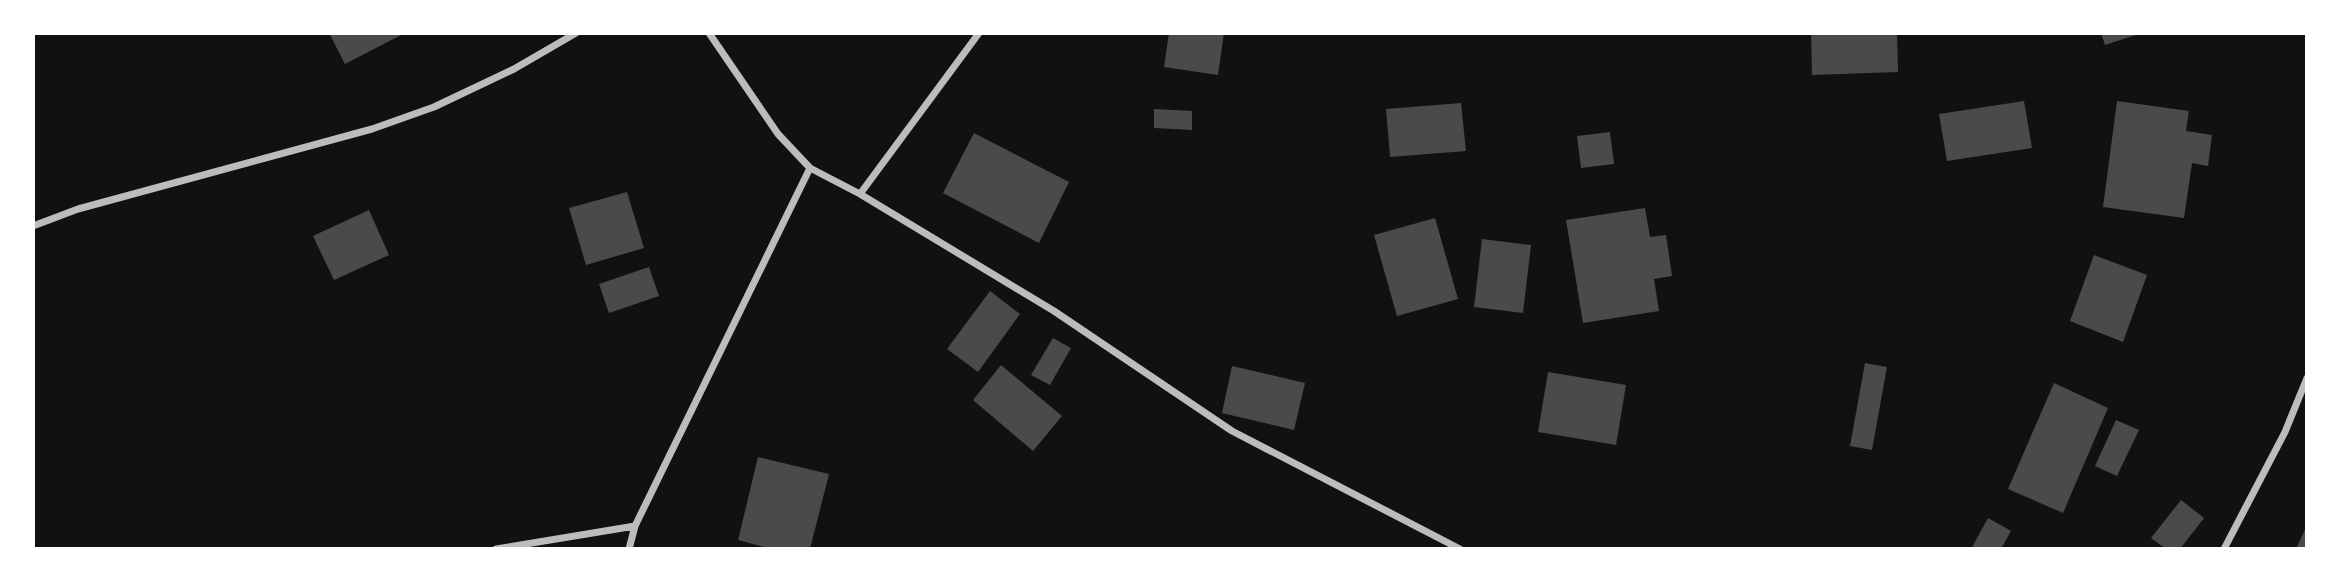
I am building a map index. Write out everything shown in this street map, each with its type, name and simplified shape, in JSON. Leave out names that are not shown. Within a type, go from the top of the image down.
[{"type":"street","points":[[33,226],[78,209],[372,130],[434,107],[503,74],[576,33]]},
{"type":"street","points":[[709,33],[778,134],[810,168],[860,194],[1054,311],[1232,431],[1461,549]]},
{"type":"street","points":[[860,194],[979,33]]},
{"type":"street","points":[[629,549],[635,526],[810,168]]},
{"type":"street","points":[[2224,549],[2285,432],[2307,378]]},
{"type":"street","points":[[496,549],[635,526]]},
{"type":"building","points":[[329,33],[405,33],[345,64]]},
{"type":"building","points":[[1169,33],[1224,33],[1218,75],[1164,67]]},
{"type":"building","points":[[1811,33],[1897,33],[1898,72],[1812,75]]},
{"type":"building","points":[[2101,33],[2139,33],[2139,34],[2105,45]]},
{"type":"building","points":[[2024,101],[2032,148],[1947,161],[1939,114]]},
{"type":"building","points":[[2117,101],[2189,111],[2186,131],[2212,135],[2208,166],[2192,163],[2184,218],[2103,207]]},
{"type":"building","points":[[1461,103],[1466,151],[1390,157],[1386,109]]},
{"type":"building","points":[[1154,109],[1192,111],[1192,130],[1154,128]]},
{"type":"building","points":[[1610,132],[1614,164],[1581,168],[1577,136]]},
{"type":"building","points":[[974,133],[1069,182],[1039,243],[943,193]]},
{"type":"building","points":[[627,192],[644,248],[586,265],[569,208]]},
{"type":"building","points":[[1645,208],[1650,237],[1666,235],[1672,276],[1654,279],[1659,311],[1583,323],[1566,220]]},
{"type":"building","points":[[369,210],[389,255],[334,280],[313,236]]},
{"type":"building","points":[[1435,218],[1458,299],[1397,316],[1374,235]]},
{"type":"building","points":[[1482,239],[1531,245],[1523,313],[1474,307]]},
{"type":"building","points":[[2094,255],[2147,275],[2123,342],[2070,321]]},
{"type":"building","points":[[649,267],[659,296],[609,313],[599,284]]},
{"type":"building","points":[[990,291],[1020,314],[978,372],[947,349]]},
{"type":"building","points":[[1053,338],[1071,348],[1050,385],[1031,375]]},
{"type":"building","points":[[1865,363],[1887,367],[1872,450],[1850,446]]},
{"type":"building","points":[[1001,365],[1062,416],[1033,451],[973,400]]},
{"type":"building","points":[[1232,366],[1305,383],[1294,430],[1222,413]]},
{"type":"building","points":[[1548,372],[1626,385],[1616,445],[1538,432]]},
{"type":"building","points":[[2054,383],[2108,408],[2063,513],[2008,489]]},
{"type":"building","points":[[2116,420],[2139,430],[2117,476],[2095,466]]},
{"type":"building","points":[[758,457],[829,474],[810,549],[772,549],[738,540]]},
{"type":"building","points":[[2181,500],[2204,518],[2180,549],[2166,549],[2151,538]]},
{"type":"building","points":[[1988,518],[2011,531],[2001,549],[1971,549]]},
{"type":"building","points":[[2307,525],[2307,549],[2296,549]]}]
